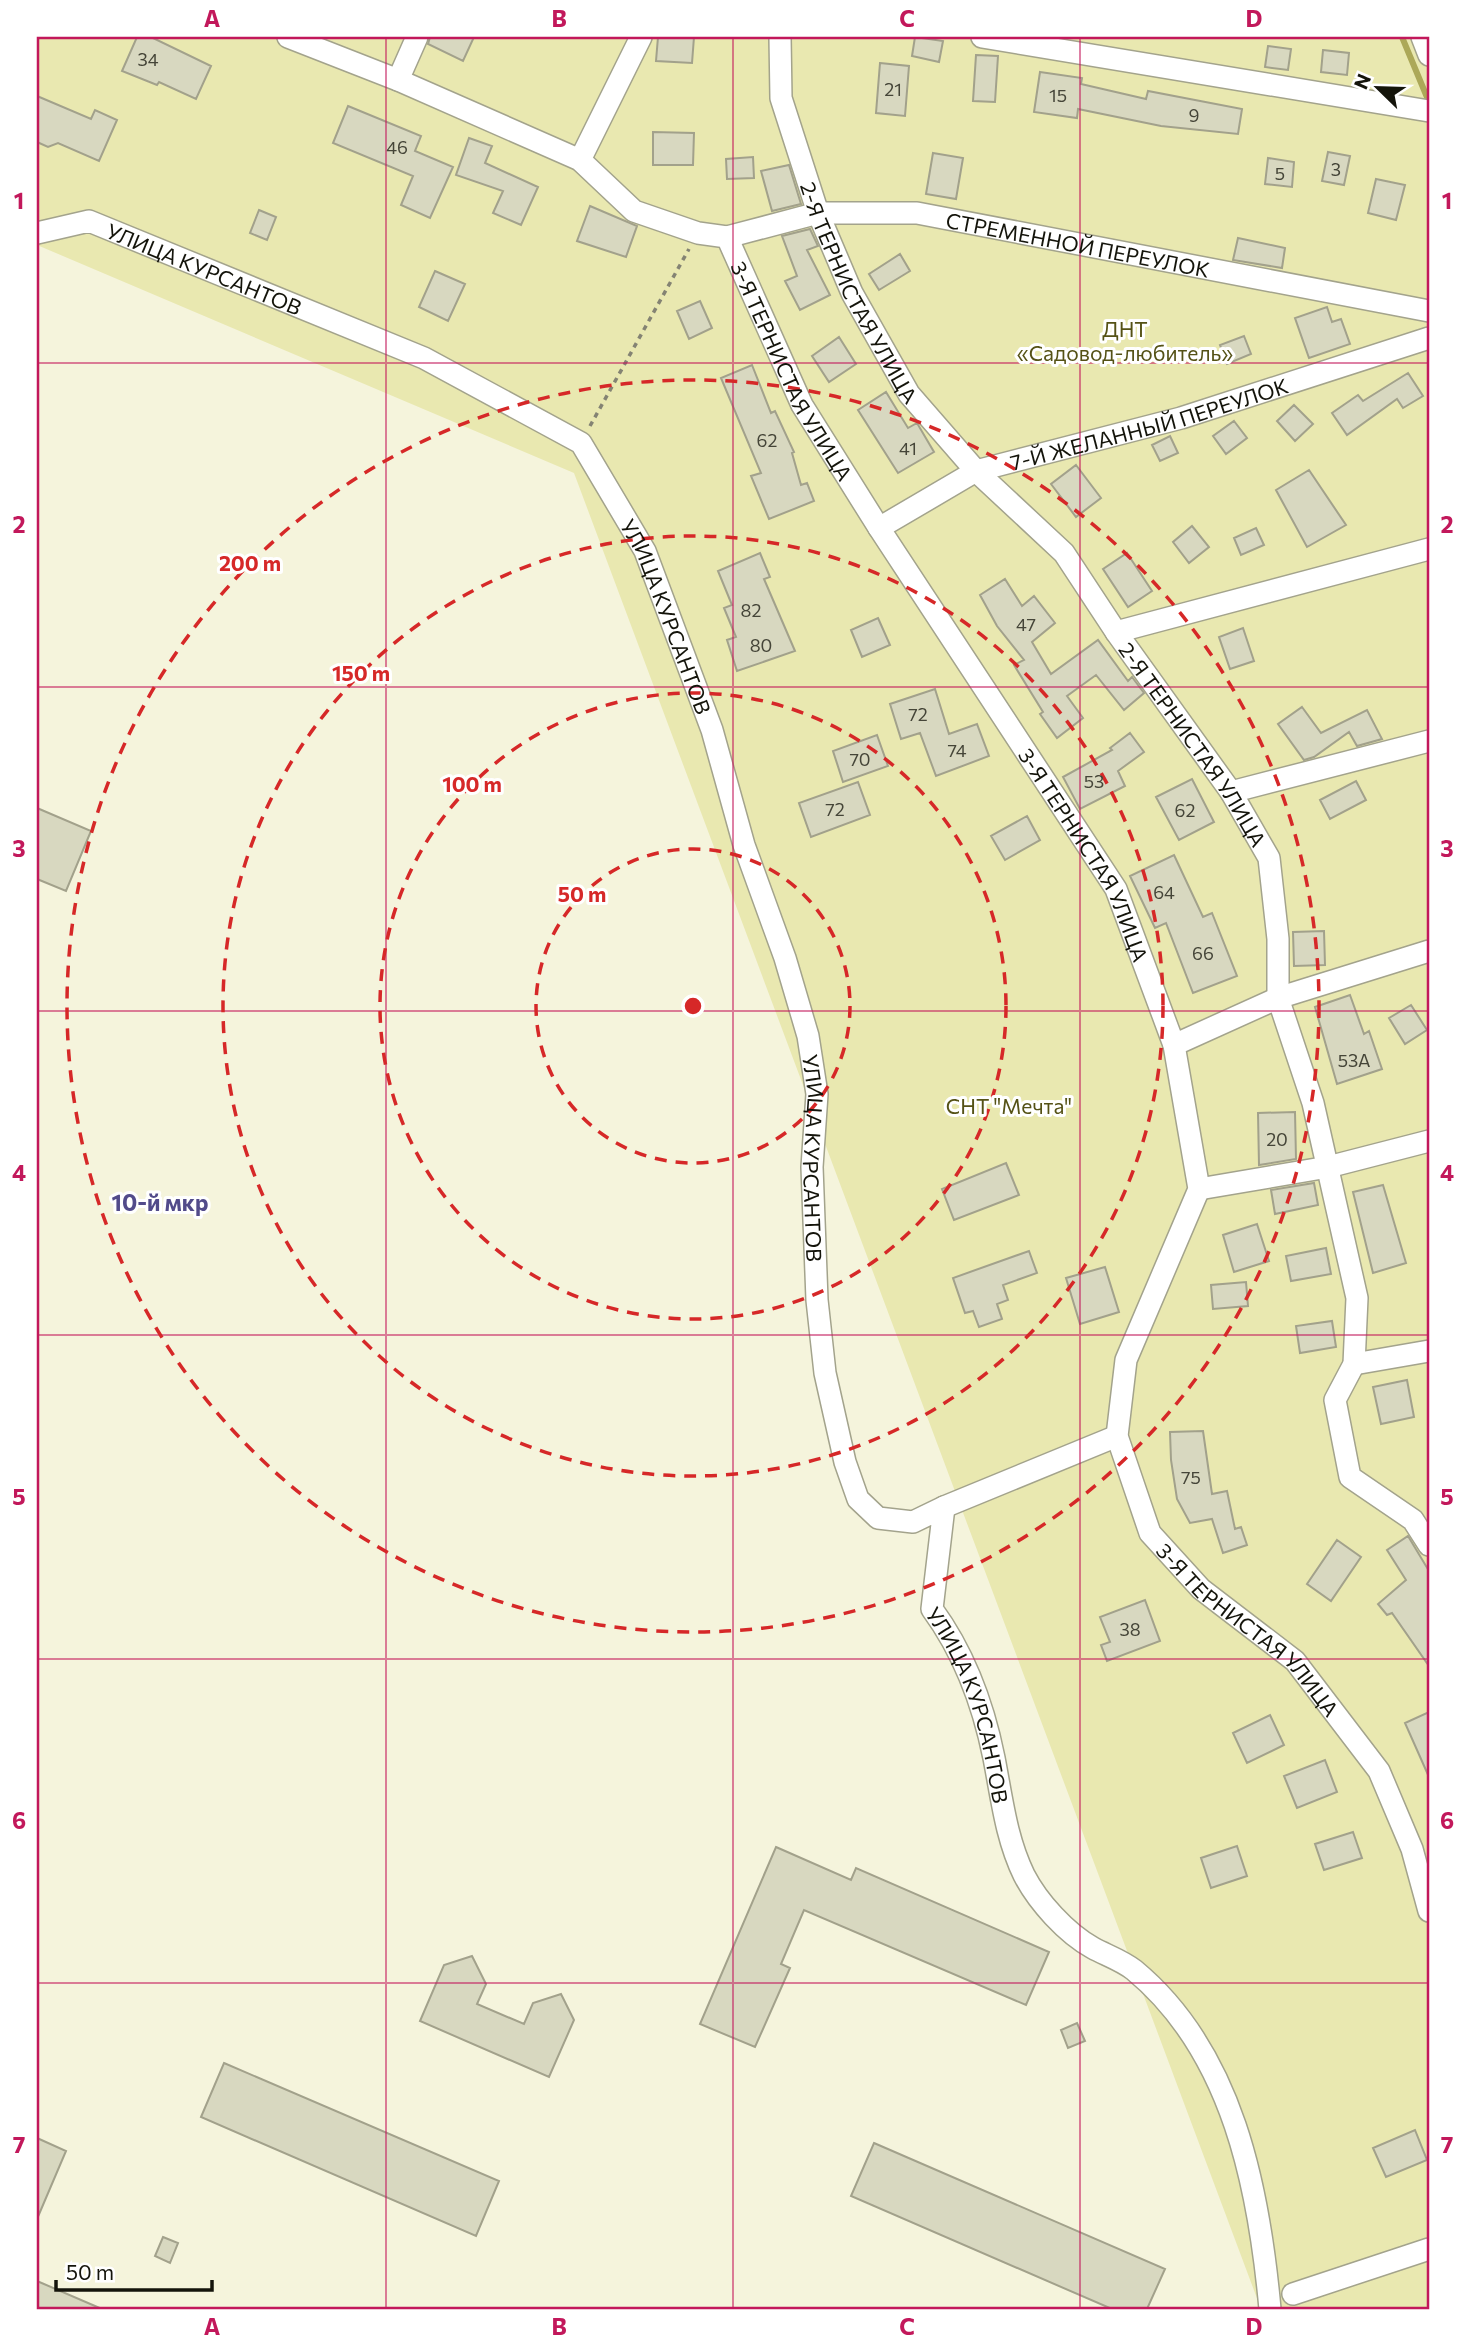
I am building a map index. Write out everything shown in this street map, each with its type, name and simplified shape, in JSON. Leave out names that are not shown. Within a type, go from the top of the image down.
[{"type":"street","name":"3-Я ТЕРНИСТАЯ УЛИЦА","points":[[289,37],[398,80],[580,160],[634,211],[698,233],[727,237],[802,405],[879,528],[1116,889],[1174,1045],[1199,1189],[1126,1360],[1117,1436],[1150,1533],[1201,1589],[1295,1661],[1379,1771],[1420,1847],[1429,1911]]},
{"type":"street","points":[[398,80],[417,37]]},
{"type":"street","points":[[580,160],[641,37]]},
{"type":"street","name":"2-Я ТЕРНИСТАЯ УЛИЦА","points":[[780,37],[781,98],[818,213],[852,293],[909,394],[976,471],[1064,553],[1116,632],[1231,792],[1269,858],[1278,939],[1278,998],[1313,1103],[1357,1298],[1354,1364],[1335,1400],[1350,1477],[1413,1520],[1429,1545]]},
{"type":"street","points":[[982,37],[1429,111]]},
{"type":"street","points":[[1422,37],[1429,55]]},
{"type":"street","name":"СТРЕМЕННОЙ ПЕРЕУЛОК","points":[[727,237],[818,213],[917,213],[1429,311]]},
{"type":"street","name":"УЛИЦА КУРСАНТОВ","points":[[37,233],[89,221],[424,358],[580,443],[645,551],[712,730],[744,845],[785,958],[808,1036],[817,1094],[812,1167],[817,1300],[825,1373],[845,1462],[858,1499],[878,1518],[913,1522],[944,1507]]},
{"type":"street","name":"7-Й ЖЕЛАННЫЙ ПЕРЕУЛОК","points":[[879,528],[976,471],[1181,418],[1429,338]]},
{"type":"street","points":[[1116,632],[1429,549]]},
{"type":"street","points":[[1231,792],[1429,741]]},
{"type":"street","points":[[1174,1045],[1278,998],[1429,951]]},
{"type":"street","points":[[1199,1189],[1328,1167],[1429,1141]]},
{"type":"street","points":[[1354,1364],[1429,1351]]},
{"type":"street","points":[[944,1507],[1117,1436]]},
{"type":"street","name":"УЛИЦА КУРСАНТОВ","points":[[944,1507],[932,1609],[953,1639],[975,1685],[994,1757],[1006,1826],[1025,1877],[1053,1915],[1089,1946],[1132,1968],[1178,2011],[1229,2105],[1247,2161],[1259,2210],[1270,2309]]},
{"type":"street","points":[[1293,2294],[1429,2249]]},
{"type":"path","points":[[580,443],[698,233]]},
{"type":"green space","points":[[37,37],[1429,37],[1429,2309],[1261,2309],[574,473],[37,245]]},
{"type":"building","points":[[137,37],[151,37],[211,66],[196,99],[159,82],[157,85],[122,71]]},
{"type":"building","points":[[430,37],[474,37],[463,61],[428,44]]},
{"type":"building","points":[[658,37],[694,37],[692,63],[656,61]]},
{"type":"building","points":[[915,37],[943,41],[939,62],[912,56]]},
{"type":"building","points":[[1268,46],[1291,49],[1288,70],[1265,67]]},
{"type":"building","points":[[1323,50],[1349,53],[1347,75],[1321,72]]},
{"type":"building","points":[[976,55],[998,56],[995,102],[973,101]]},
{"type":"building","points":[[880,63],[909,66],[905,116],[876,113]]},
{"type":"building","points":[[1040,72],[1082,78],[1081,84],[1146,99],[1148,91],[1242,109],[1238,134],[1161,126],[1078,109],[1077,118],[1034,112]]},
{"type":"building","points":[[37,96],[91,119],[95,110],[117,120],[99,161],[58,143],[48,147],[37,142]]},
{"type":"building","points":[[348,106],[421,136],[415,151],[453,167],[430,218],[401,205],[413,176],[333,143]]},
{"type":"building","points":[[653,132],[694,133],[693,165],[653,165]]},
{"type":"building","points":[[469,138],[492,146],[485,163],[538,187],[521,225],[493,213],[503,191],[456,175]]},
{"type":"building","points":[[1328,152],[1350,156],[1344,185],[1322,181]]},
{"type":"building","points":[[933,153],[963,158],[956,199],[926,194]]},
{"type":"building","points":[[753,157],[754,178],[727,179],[726,159]]},
{"type":"building","points":[[1268,158],[1294,162],[1292,187],[1265,184]]},
{"type":"building","points":[[789,165],[801,204],[772,211],[761,171]]},
{"type":"building","points":[[1376,179],[1405,185],[1396,220],[1368,213]]},
{"type":"building","points":[[590,206],[637,226],[626,257],[577,241]]},
{"type":"building","points":[[259,210],[276,217],[267,240],[250,233]]},
{"type":"building","points":[[810,229],[818,246],[807,250],[830,295],[800,310],[785,281],[797,276],[782,236]]},
{"type":"building","points":[[1238,238],[1285,248],[1282,268],[1233,260]]},
{"type":"building","points":[[900,254],[910,271],[879,290],[869,274]]},
{"type":"building","points":[[435,271],[465,284],[448,321],[419,307]]},
{"type":"building","points":[[700,301],[712,328],[689,339],[677,311]]},
{"type":"building","points":[[1327,307],[1332,322],[1341,319],[1350,344],[1309,358],[1295,318]]},
{"type":"building","points":[[1244,336],[1251,354],[1227,364],[1220,345]]},
{"type":"building","points":[[839,337],[856,364],[829,382],[812,356]]},
{"type":"building","points":[[752,365],[771,413],[775,411],[794,452],[792,453],[801,485],[807,483],[814,501],[769,519],[751,476],[761,473],[721,378]]},
{"type":"building","points":[[1408,373],[1423,396],[1403,408],[1397,399],[1347,435],[1332,413],[1358,395],[1363,401]]},
{"type":"building","points":[[886,392],[908,428],[917,423],[934,452],[898,473],[858,410]]},
{"type":"building","points":[[1294,405],[1313,424],[1295,441],[1277,421]]},
{"type":"building","points":[[1234,421],[1247,438],[1226,454],[1213,436]]},
{"type":"building","points":[[1170,436],[1178,453],[1160,461],[1152,445]]},
{"type":"building","points":[[1076,465],[1101,498],[1076,517],[1051,484]]},
{"type":"building","points":[[1309,470],[1346,525],[1307,547],[1276,490]]},
{"type":"building","points":[[1192,526],[1209,547],[1189,563],[1173,542]]},
{"type":"building","points":[[1256,528],[1264,545],[1241,555],[1234,538]]},
{"type":"building","points":[[760,553],[770,577],[764,579],[795,651],[737,671],[727,640],[736,637],[724,608],[732,605],[718,571]]},
{"type":"building","points":[[1127,553],[1152,591],[1128,607],[1103,569]]},
{"type":"building","points":[[1005,579],[1022,606],[1034,596],[1055,623],[1032,642],[1051,674],[1098,640],[1128,681],[1132,677],[1144,693],[1124,710],[1096,675],[1067,696],[1083,718],[1057,738],[1040,714],[1043,712],[1014,665],[1024,660],[997,626],[980,595]]},
{"type":"building","points":[[878,618],[890,645],[862,657],[851,630]]},
{"type":"building","points":[[1243,628],[1254,661],[1230,669],[1219,637]]},
{"type":"building","points":[[935,689],[949,734],[977,724],[989,756],[936,776],[920,733],[901,739],[890,704]]},
{"type":"building","points":[[1302,707],[1321,733],[1367,710],[1382,739],[1357,746],[1349,732],[1314,757],[1304,760],[1278,724]]},
{"type":"building","points":[[1130,733],[1144,752],[1118,771],[1125,786],[1080,809],[1063,777],[1112,750],[1110,748]]},
{"type":"building","points":[[877,735],[888,766],[843,782],[833,751]]},
{"type":"building","points":[[1192,779],[1214,822],[1179,840],[1156,797]]},
{"type":"building","points":[[1356,781],[1366,800],[1330,819],[1320,800]]},
{"type":"building","points":[[858,782],[870,815],[811,837],[799,803]]},
{"type":"building","points":[[37,808],[91,831],[66,891],[37,879]]},
{"type":"building","points":[[1027,816],[1040,840],[1005,860],[991,836]]},
{"type":"building","points":[[1174,855],[1203,917],[1212,913],[1237,976],[1193,993],[1166,923],[1155,928],[1130,876]]},
{"type":"building","points":[[1324,931],[1325,965],[1294,966],[1293,932]]},
{"type":"building","points":[[1350,995],[1364,1034],[1369,1031],[1382,1069],[1337,1084],[1315,1007]]},
{"type":"building","points":[[1411,1005],[1427,1030],[1405,1044],[1389,1018]]},
{"type":"building","points":[[1295,1112],[1296,1159],[1259,1165],[1258,1113]]},
{"type":"building","points":[[1006,1163],[1019,1195],[954,1220],[942,1189]]},
{"type":"building","points":[[1314,1183],[1318,1205],[1275,1214],[1271,1190]]},
{"type":"building","points":[[1383,1185],[1406,1263],[1373,1273],[1353,1192]]},
{"type":"building","points":[[1257,1224],[1269,1261],[1234,1272],[1223,1235]]},
{"type":"building","points":[[1326,1248],[1331,1274],[1291,1281],[1286,1256]]},
{"type":"building","points":[[1029,1251],[1037,1273],[1003,1285],[1008,1300],[997,1304],[1002,1319],[979,1327],[973,1311],[965,1313],[953,1278]]},
{"type":"building","points":[[1105,1267],[1119,1312],[1080,1324],[1066,1278]]},
{"type":"building","points":[[1246,1282],[1248,1306],[1213,1309],[1211,1285]]},
{"type":"building","points":[[1332,1321],[1336,1347],[1300,1353],[1296,1326]]},
{"type":"building","points":[[1407,1380],[1414,1417],[1381,1424],[1373,1387]]},
{"type":"building","points":[[1203,1431],[1212,1494],[1227,1491],[1235,1529],[1241,1527],[1247,1545],[1223,1553],[1212,1519],[1190,1523],[1177,1499],[1170,1432]]},
{"type":"building","points":[[1408,1536],[1429,1571],[1429,1666],[1392,1613],[1387,1615],[1378,1604],[1406,1580],[1387,1550]]},
{"type":"building","points":[[1337,1540],[1361,1557],[1331,1601],[1307,1584]]},
{"type":"building","points":[[1145,1600],[1160,1641],[1107,1661],[1101,1645],[1110,1642],[1100,1617]]},
{"type":"building","points":[[1429,1712],[1429,1777],[1405,1723]]},
{"type":"building","points":[[1270,1715],[1284,1745],[1247,1763],[1233,1733]]},
{"type":"building","points":[[1325,1760],[1337,1792],[1297,1808],[1284,1776]]},
{"type":"building","points":[[1353,1832],[1362,1858],[1324,1870],[1315,1844]]},
{"type":"building","points":[[1237,1846],[1247,1876],[1211,1888],[1201,1858]]},
{"type":"building","points":[[776,1847],[851,1880],[856,1868],[1049,1952],[1026,2005],[804,1910],[781,1964],[790,1968],[755,2047],[700,2024]]},
{"type":"building","points":[[472,1956],[486,1984],[477,2004],[524,2024],[533,2003],[561,1994],[574,2020],[549,2077],[420,2021],[444,1965]]},
{"type":"building","points":[[1077,2023],[1085,2041],[1068,2048],[1061,2030]]},
{"type":"building","points":[[224,2063],[499,2181],[476,2236],[201,2117]]},
{"type":"building","points":[[1415,2130],[1427,2160],[1386,2177],[1373,2148]]},
{"type":"building","points":[[37,2138],[66,2151],[37,2219]]},
{"type":"building","points":[[874,2143],[1165,2269],[1147,2309],[1112,2309],[851,2196]]},
{"type":"building","points":[[163,2237],[178,2243],[170,2263],[155,2256]]},
{"type":"building","points":[[37,2281],[102,2309],[37,2309]]},
{"type":"waterway","points":[[1402,37],[1429,102]]},
{"type":"district","name":"10-й мкр","points":[[160,1202]]},
{"type":"park label","name":"ДНТ «Садовод-любитель»","points":[[1125,340]]},
{"type":"park label","name":"СНТ \"Мечта\"","points":[[1009,1105]]}]
